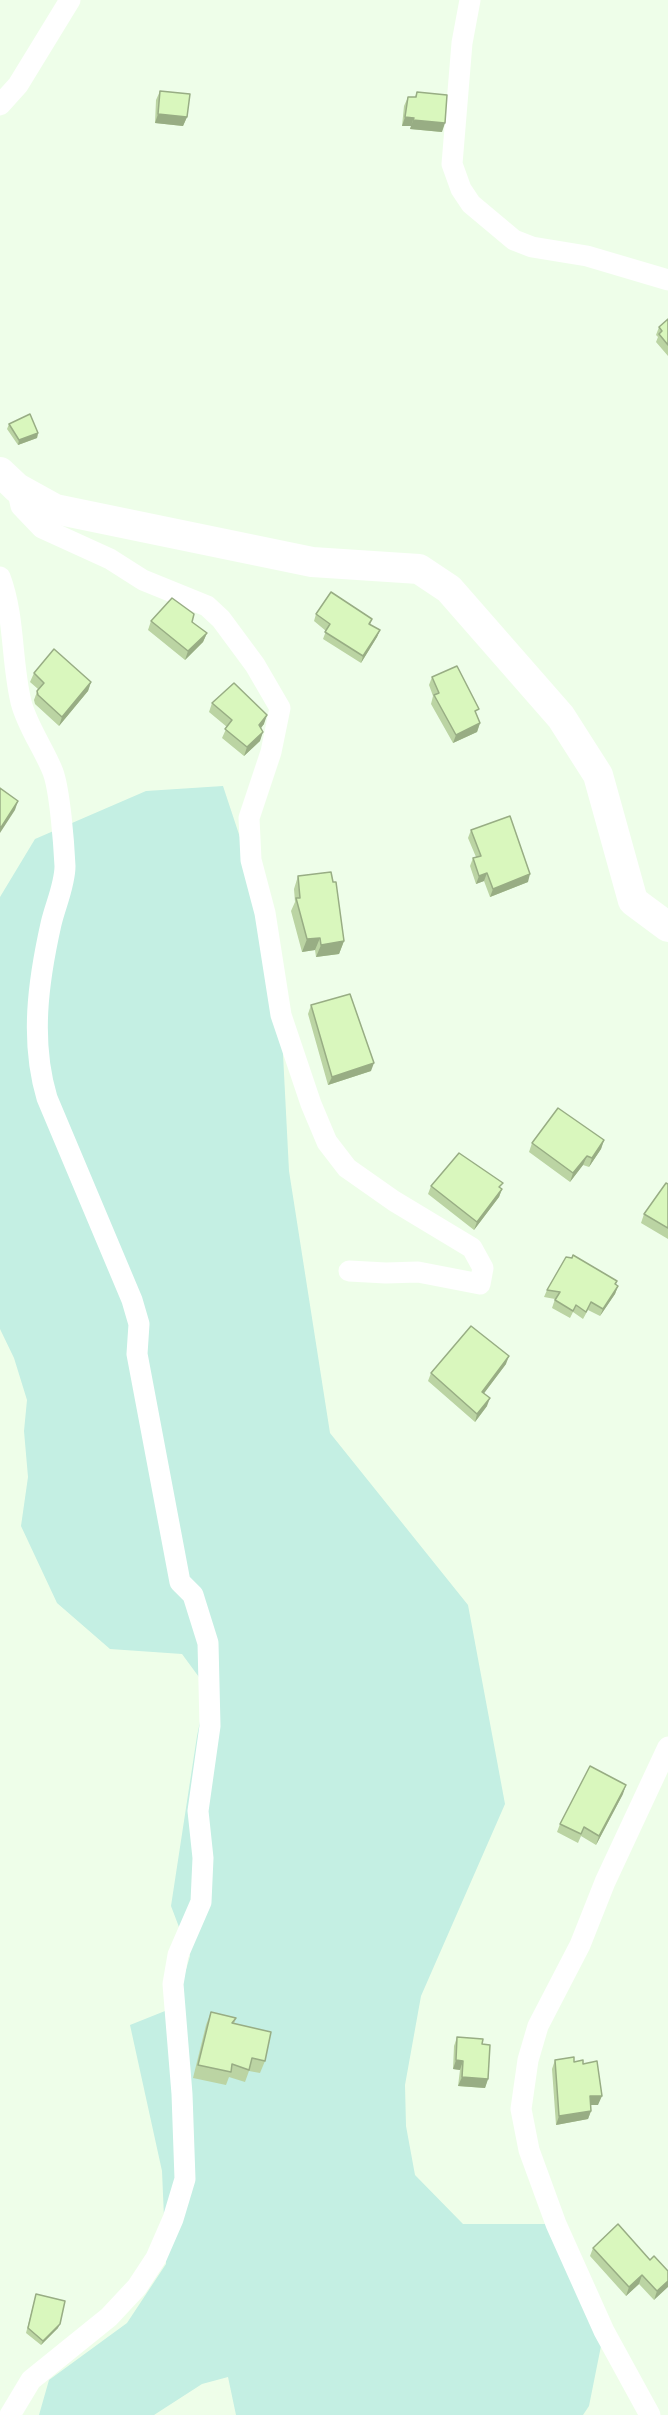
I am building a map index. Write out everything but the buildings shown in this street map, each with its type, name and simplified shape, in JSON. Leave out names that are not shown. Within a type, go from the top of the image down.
[{"type":"street","points":[[0,105],[18,85],[70,0]]},
{"type":"street","points":[[470,0],[462,42],[452,164],[461,189],[471,204],[499,230],[514,240],[532,247],[587,256],[668,280]]},
{"type":"street","points":[[9,480],[55,509],[312,562],[419,569],[449,589],[561,717],[598,775],[633,901],[668,927]]},
{"type":"street","points":[[9,480],[21,506],[42,528],[102,555],[143,580],[207,606],[221,619],[255,665],[280,708],[271,752],[249,818],[251,860],[265,913],[281,1015],[311,1104],[327,1142],[347,1168],[394,1201],[472,1248],[483,1268],[480,1284],[418,1272],[349,1271]]},
{"type":"street","points":[[0,577],[7,596],[21,702],[54,775],[65,869],[51,924],[38,996],[36,1029],[39,1070],[47,1098],[132,1300],[139,1324],[139,1363],[180,1582],[193,1595],[208,1643],[210,1726],[198,1811],[203,1858],[201,1902],[178,1954],[173,1984],[182,2094],[185,2179],[156,2258],[137,2287],[109,2317],[31,2380],[10,2415]]},
{"type":"street","points":[[650,2415],[604,2331],[556,2224],[529,2150],[521,2109],[528,2060],[538,2026],[580,1945],[604,1882],[668,1747]]},
{"type":"shaded area","points":[[223,786],[265,913],[281,1015],[289,1171],[330,1433],[468,1605],[505,1804],[421,1996],[405,2085],[406,2126],[415,2175],[463,2224],[556,2224],[604,2331],[589,2406],[583,2415],[236,2415],[228,2377],[202,2384],[154,2415],[39,2415],[49,2380],[127,2323],[166,2264],[162,2171],[130,2025],[175,2007],[190,1956],[171,1906],[197,1736],[207,1688],[182,1654],[110,1649],[57,1603],[21,1526],[28,1477],[24,1431],[27,1400],[14,1358],[0,1329],[0,897],[35,839],[146,791]]}]
